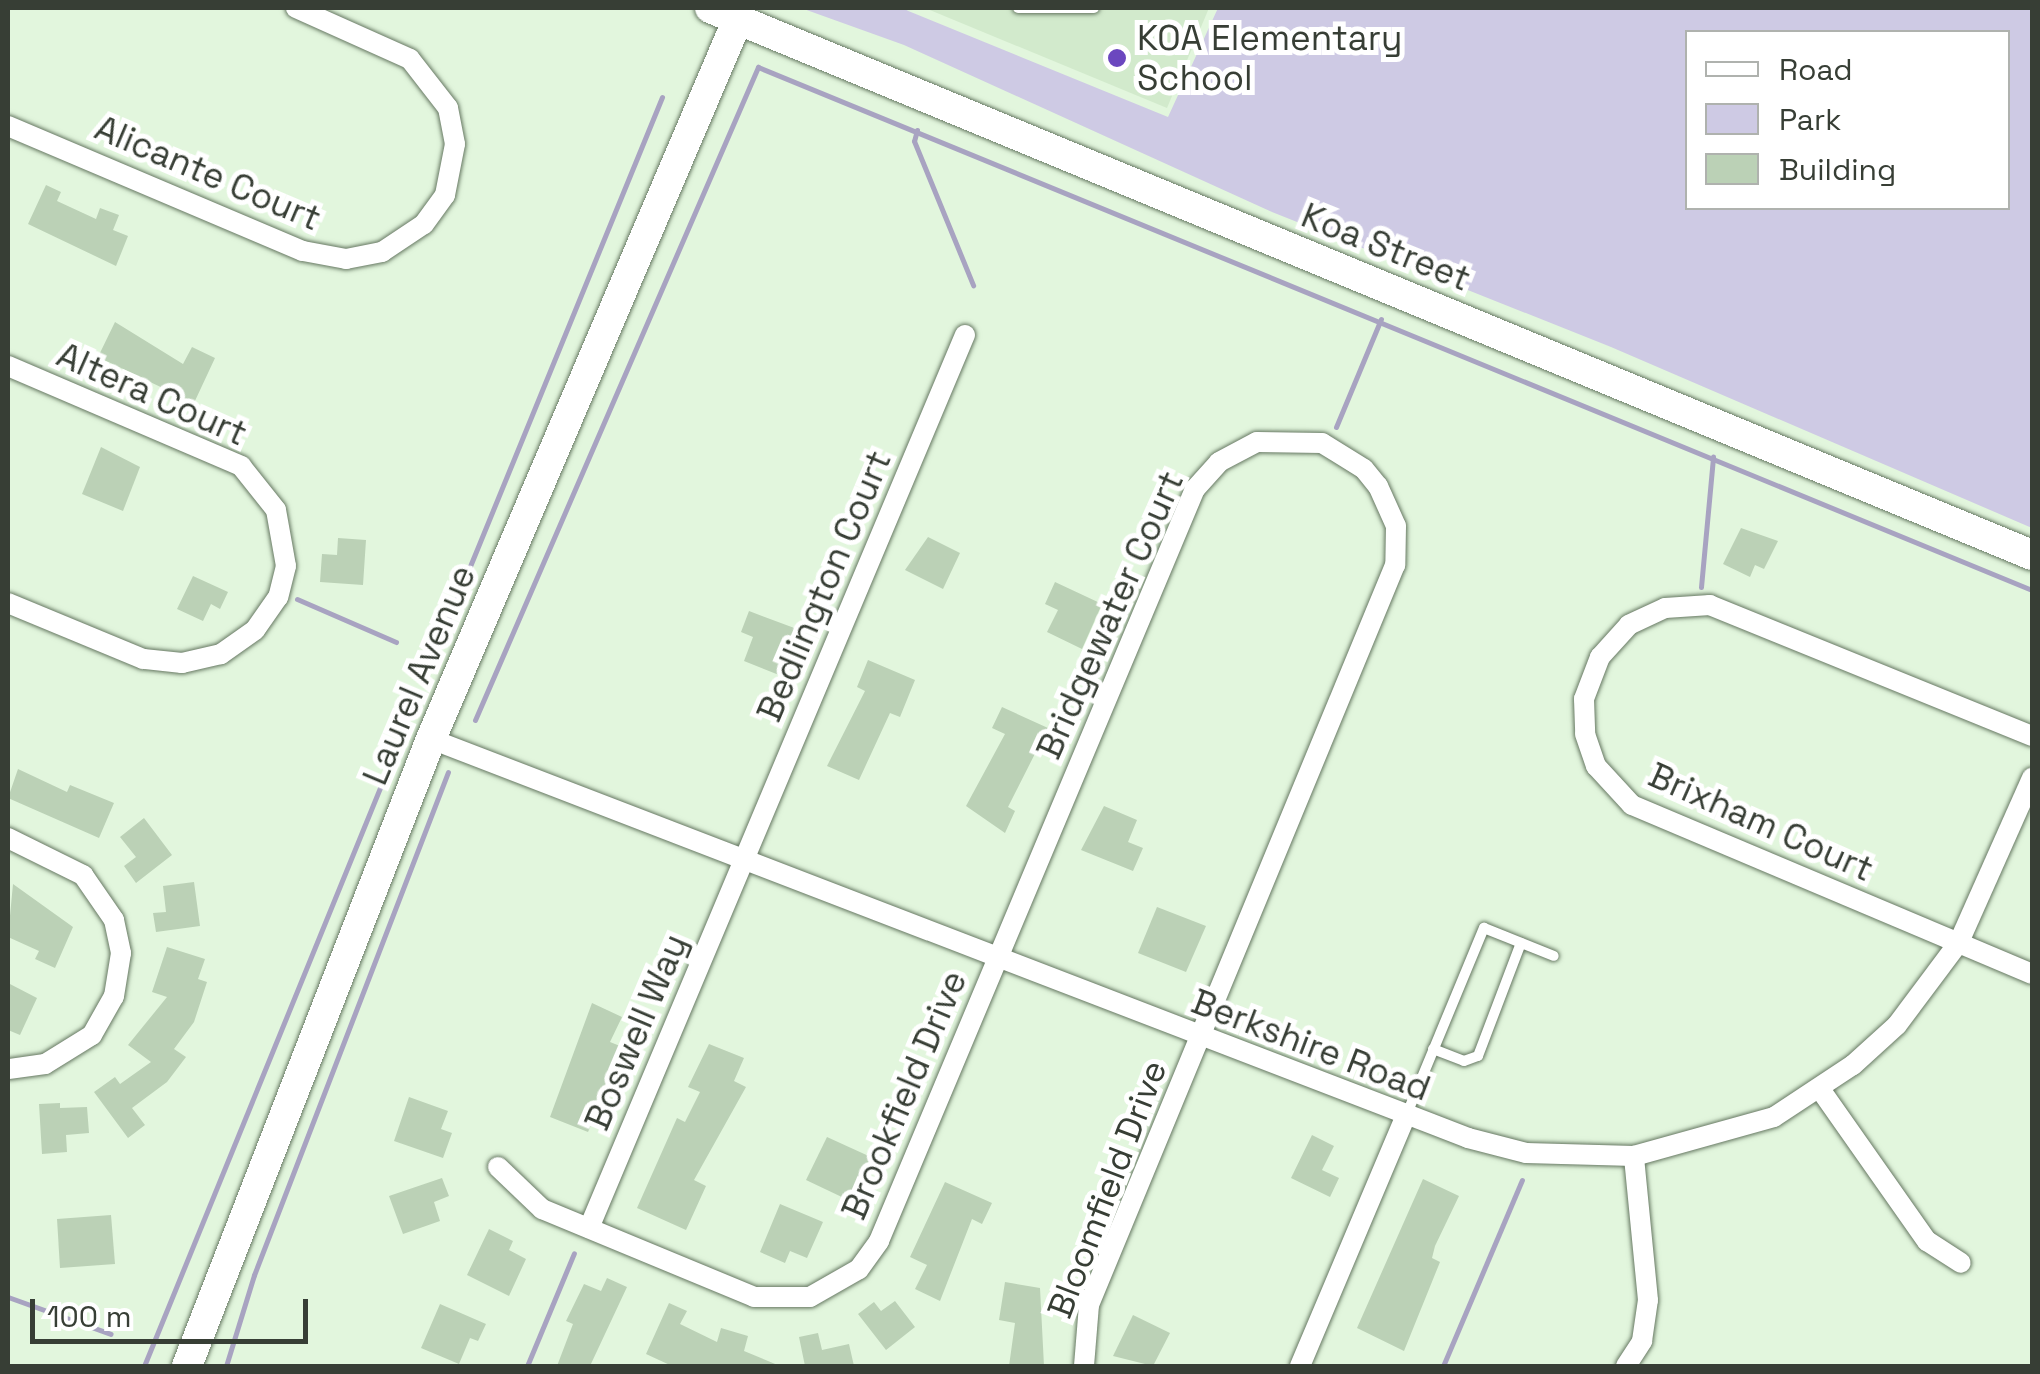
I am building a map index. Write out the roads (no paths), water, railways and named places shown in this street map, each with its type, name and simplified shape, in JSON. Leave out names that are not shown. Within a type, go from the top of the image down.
[{"type":"main road","name":"Koa Street","points":[[730,11],[2032,555]]},
{"type":"main road","name":"Laurel Avenue","points":[[187,1366],[431,738],[730,11]]},
{"type":"street","name":"Alicante Court","points":[[8,126],[303,251],[346,259],[382,252],[424,224],[445,195],[455,144],[448,108],[410,59],[296,8]]},
{"type":"street","name":"Bedlington Court","points":[[743,861],[964,336]]},
{"type":"street","name":"Altera Court","points":[[8,366],[241,466],[276,510],[286,566],[278,597],[255,630],[203,660],[143,659],[8,603]]},
{"type":"street","name":"Bridgewater Court","points":[[996,958],[1195,489],[1219,462],[1257,442],[1322,443],[1364,469],[1378,486],[1396,526],[1395,565],[1201,1037]]},
{"type":"street","name":"Brixham Court","points":[[2032,736],[1710,605],[1665,608],[1629,625],[1590,677],[1583,717],[1589,750],[1632,806],[2032,974]]},
{"type":"street","name":"Berkshire Road","points":[[431,738],[1405,1116],[1526,1153],[1634,1156],[1729,1134],[1820,1089],[1897,1025],[1958,942],[2032,778]]},
{"type":"street","points":[[8,838],[83,876],[114,920],[121,952],[114,996],[92,1035],[45,1064],[8,1069]]},
{"type":"street","name":"Boswell Way","points":[[589,1228],[743,861]]},
{"type":"street","name":"Brookfield Drive","points":[[498,1168],[542,1209],[754,1298],[792,1300],[845,1281],[879,1241],[996,958]]},
{"type":"street","name":"Bloomfield Drive","points":[[1084,1366],[1089,1305],[1201,1037]]},
{"type":"street","points":[[1820,1089],[1928,1241],[1961,1263]]},
{"type":"street","points":[[1300,1366],[1405,1116]]},
{"type":"street","points":[[1626,1366],[1642,1341],[1648,1300],[1634,1156]]},
{"type":"lane","points":[[1023,8],[1090,8]]},
{"type":"lane","points":[[1405,1116],[1484,928],[1554,956]]},
{"type":"lane","points":[[1434,1049],[1464,1061],[1478,1056],[1521,943]]},
{"type":"waterway","points":[[475,720],[758,67],[2032,590]]},
{"type":"waterway","points":[[423,681],[662,97]]},
{"type":"waterway","points":[[917,130],[914,141],[973,285]]},
{"type":"waterway","points":[[1336,427],[1381,319]]},
{"type":"waterway","points":[[1701,587],[1713,457]]},
{"type":"waterway","points":[[297,599],[396,642]]},
{"type":"waterway","points":[[144,1366],[406,724]]},
{"type":"waterway","points":[[226,1366],[254,1275],[448,772]]},
{"type":"waterway","points":[[1443,1366],[1522,1180]]},
{"type":"waterway","points":[[527,1366],[574,1253]]},
{"type":"waterway","points":[[8,1297],[111,1334]]},
{"type":"place","name":"KOA Elementary School","points":[[1117,58]]}]
